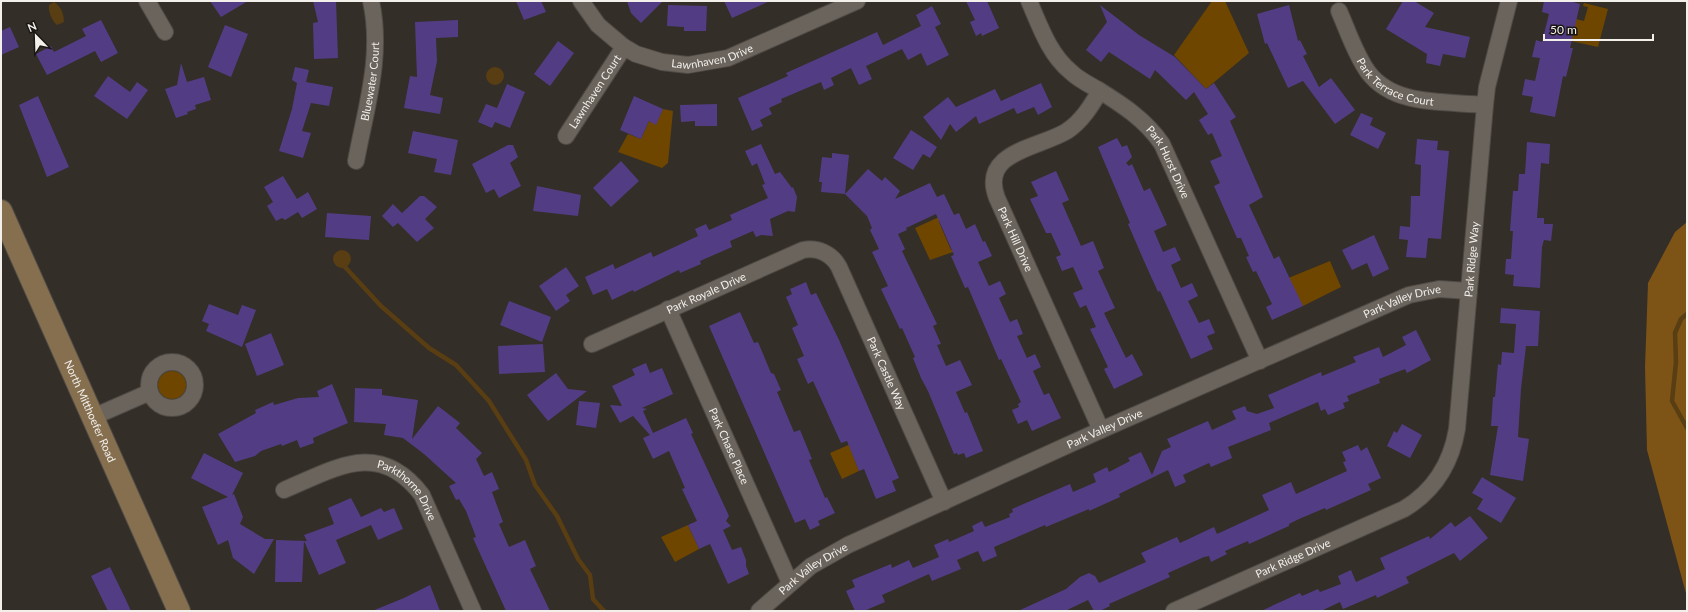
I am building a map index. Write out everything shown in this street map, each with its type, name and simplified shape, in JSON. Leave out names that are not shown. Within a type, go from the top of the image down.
[{"type":"main road","name":"North Mitthoefer Road","points":[[1,211],[179,611]]},
{"type":"street","points":[[147,1],[165,32]]},
{"type":"street","name":"Bluewater Court","points":[[356,161],[376,60],[376,33],[371,1]]},
{"type":"street","name":"Lawnhaven Drive","points":[[581,1],[598,26],[624,47],[636,54],[662,62],[688,65],[702,64],[728,58],[857,1]]},
{"type":"street","name":"Park Hurst Drive","points":[[1029,1],[1054,53],[1075,76],[1138,116],[1151,129],[1162,144],[1260,361]]},
{"type":"street","name":"Park Ridge Way","points":[[1410,505],[1422,497],[1436,481],[1450,457],[1454,443],[1487,86],[1509,1]]},
{"type":"street","name":"Park Terrace Court","points":[[1339,11],[1365,66],[1373,77],[1384,87],[1403,96],[1417,99],[1485,104]]},
{"type":"street","name":"Lawnhaven Court","points":[[566,136],[624,47]]},
{"type":"street","name":"Park Hill Drive","points":[[1100,91],[1089,108],[1067,130],[1005,159],[996,172],[994,188],[997,198],[1101,430]]},
{"type":"street","name":"Park Royale Drive","points":[[592,344],[803,250],[808,249],[821,251]]},
{"type":"street","name":"Park Castle Way","points":[[821,251],[830,256],[839,267],[944,502]]},
{"type":"street","name":"Park Valley Drive","points":[[759,611],[790,582],[811,566],[848,545],[1101,430],[1409,295],[1439,288],[1469,290]]},
{"type":"street","name":"Park Chase Place","points":[[668,309],[790,582]]},
{"type":"street","points":[[93,418],[150,392]]},
{"type":"street","name":"Parkthorne Drive","points":[[284,490],[333,469],[353,463],[375,464],[396,470],[411,481],[422,495],[473,611]]},
{"type":"street","name":"Park Ridge Drive","points":[[1174,611],[1410,505]]},
{"type":"shaded area","points":[[1212,1],[1225,1],[1249,53],[1206,89],[1174,55]]},
{"type":"shaded area","points":[[54,2],[63,13],[64,19],[64,22],[57,25],[52,19],[49,11],[49,5]]},
{"type":"shaded area","points":[[1584,3],[1608,9],[1598,47],[1571,41],[1576,19],[1584,21],[1588,7],[1583,6]]},
{"type":"shaded area","points":[[495,67],[501,70],[504,76],[501,82],[495,85],[489,82],[486,76],[489,70]]},
{"type":"shaded area","points":[[663,109],[673,111],[668,163],[662,168],[618,152],[628,134],[641,139],[649,121],[656,124]]},
{"type":"shaded area","points":[[939,217],[939,222],[951,250],[954,249],[953,252],[930,260],[915,228]]},
{"type":"shaded area","points":[[1687,222],[1687,597],[1647,450],[1645,367],[1648,283],[1675,232]]},
{"type":"shaded area","points":[[338,250],[346,250],[351,255],[349,266],[346,268],[338,268],[333,263],[333,255]]},
{"type":"shaded area","points":[[1330,261],[1341,287],[1303,306],[1276,283]]},
{"type":"shaded area","points":[[172,371],[182,375],[186,385],[182,395],[172,399],[162,395],[158,385],[162,375]]},
{"type":"shaded area","points":[[853,443],[851,450],[859,471],[842,479],[830,453]]},
{"type":"shaded area","points":[[688,525],[699,549],[675,562],[661,537]]},
{"type":"building","points":[[210,1],[248,1],[221,17]]},
{"type":"building","points":[[313,1],[336,1],[338,58],[314,59],[313,23],[318,22]]},
{"type":"building","points":[[516,1],[541,1],[546,12],[524,20]]},
{"type":"building","points":[[627,1],[663,1],[641,23],[631,13]]},
{"type":"building","points":[[724,1],[770,1],[732,18]]},
{"type":"building","points":[[966,1],[987,1],[999,28],[982,36],[981,33],[976,36],[970,22],[975,20]]},
{"type":"building","points":[[1403,1],[1414,1],[1434,13],[1425,27],[1470,37],[1465,58],[1443,54],[1440,66],[1426,63],[1427,54],[1386,29]]},
{"type":"building","points":[[1544,1],[1569,1],[1580,4],[1570,48],[1573,48],[1566,77],[1563,76],[1555,117],[1530,112],[1533,97],[1522,95],[1525,79],[1535,81],[1540,58],[1532,57],[1536,40],[1542,42],[1549,14],[1542,12]]},
{"type":"building","points":[[668,5],[707,6],[706,31],[684,31],[684,27],[667,26]]},
{"type":"building","points":[[1100,5],[1139,35],[1175,57],[1206,89],[1214,83],[1236,117],[1230,121],[1263,197],[1249,205],[1274,259],[1279,256],[1303,306],[1272,320],[1266,307],[1272,304],[1256,271],[1253,272],[1246,257],[1249,256],[1241,238],[1237,238],[1214,186],[1220,183],[1210,161],[1222,156],[1212,133],[1208,135],[1199,120],[1208,114],[1194,92],[1186,100],[1155,70],[1150,79],[1109,52],[1101,62],[1086,50],[1107,22]]},
{"type":"building","points":[[1289,5],[1298,41],[1300,40],[1307,54],[1303,56],[1319,87],[1331,78],[1355,110],[1335,124],[1303,81],[1288,88],[1267,43],[1265,44],[1257,14]]},
{"type":"building","points":[[932,6],[941,24],[935,27],[949,55],[927,66],[921,53],[908,60],[902,49],[866,66],[872,79],[859,85],[851,68],[831,78],[834,85],[824,90],[821,82],[781,99],[782,102],[769,108],[772,114],[760,120],[763,126],[752,131],[738,98],[788,76],[786,73],[877,32],[883,45],[921,26],[916,15]]},
{"type":"building","points":[[101,20],[118,53],[101,62],[95,51],[47,75],[36,54],[51,46],[54,52],[86,36],[82,29]]},
{"type":"building","points":[[458,20],[458,37],[436,38],[437,61],[430,95],[443,98],[440,114],[404,108],[410,76],[417,77],[415,22]]},
{"type":"building","points":[[225,25],[248,34],[231,77],[208,67]]},
{"type":"building","points":[[10,27],[19,47],[1,55],[1,31]]},
{"type":"building","points":[[558,41],[574,53],[550,86],[534,74]]},
{"type":"building","points":[[181,63],[187,82],[204,77],[211,100],[195,105],[196,109],[187,112],[188,114],[176,118],[165,89],[177,85]]},
{"type":"building","points":[[295,67],[309,70],[306,82],[333,87],[329,106],[311,103],[302,131],[311,133],[303,158],[279,151],[292,109],[297,83],[292,80]]},
{"type":"building","points":[[108,76],[130,92],[137,82],[148,90],[127,119],[94,96]]},
{"type":"building","points":[[1041,83],[1052,107],[1038,115],[1034,107],[1017,114],[1014,108],[979,124],[976,116],[956,132],[950,124],[941,140],[923,117],[948,97],[956,107],[995,89],[1001,101]]},
{"type":"building","points":[[507,84],[525,92],[510,128],[495,122],[492,128],[478,122],[486,104],[497,108]]},
{"type":"building","points":[[38,96],[69,167],[47,177],[19,105]]},
{"type":"building","points":[[634,96],[663,109],[656,125],[649,121],[641,139],[620,130]]},
{"type":"building","points":[[717,104],[717,126],[695,126],[695,121],[681,122],[680,105]]},
{"type":"building","points":[[1361,113],[1373,118],[1370,125],[1386,133],[1378,149],[1350,135]]},
{"type":"building","points":[[911,130],[937,147],[930,158],[923,154],[913,170],[893,158]]},
{"type":"building","points":[[413,131],[458,140],[451,175],[434,172],[437,159],[408,153]]},
{"type":"building","points":[[1117,138],[1122,147],[1127,145],[1132,157],[1126,163],[1129,166],[1132,164],[1144,191],[1150,188],[1167,225],[1154,231],[1163,252],[1175,247],[1181,260],[1171,265],[1181,288],[1192,283],[1198,296],[1188,301],[1199,323],[1209,319],[1215,333],[1207,336],[1213,349],[1191,359],[1160,291],[1158,292],[1144,261],[1128,224],[1130,223],[1098,147]]},
{"type":"building","points":[[1417,139],[1438,141],[1437,150],[1449,151],[1441,239],[1428,238],[1426,258],[1406,257],[1408,240],[1399,239],[1400,226],[1410,227],[1411,196],[1420,196],[1421,165],[1415,164]]},
{"type":"building","points":[[1527,142],[1550,144],[1549,164],[1541,163],[1537,218],[1544,218],[1544,224],[1553,224],[1551,241],[1544,240],[1542,247],[1540,288],[1513,286],[1514,275],[1505,274],[1506,259],[1511,259],[1513,231],[1510,231],[1513,191],[1518,191],[1519,174],[1525,174]]},
{"type":"building","points":[[761,144],[775,174],[780,172],[792,188],[793,187],[797,197],[795,212],[788,211],[770,219],[773,236],[761,235],[756,237],[753,231],[730,241],[732,247],[700,261],[701,264],[680,273],[679,270],[634,292],[633,290],[612,300],[607,289],[593,295],[585,277],[613,264],[615,269],[651,252],[653,257],[698,236],[695,229],[706,224],[709,230],[732,220],[730,215],[768,198],[762,185],[765,184],[757,163],[752,166],[745,151]]},
{"type":"building","points":[[508,145],[513,145],[518,157],[510,163],[521,186],[499,198],[494,189],[486,193],[472,164]]},
{"type":"building","points":[[832,153],[849,155],[845,194],[821,192],[822,182],[819,182],[822,157],[832,158]]},
{"type":"building","points":[[621,161],[639,181],[611,207],[593,188]]},
{"type":"building","points":[[868,169],[882,181],[885,177],[900,191],[895,199],[930,183],[937,197],[944,194],[954,215],[959,213],[966,229],[975,224],[983,242],[985,241],[992,256],[978,262],[989,286],[1000,281],[1006,294],[999,298],[1010,322],[1017,319],[1023,334],[1017,336],[1027,358],[1035,354],[1041,367],[1033,371],[1044,395],[1049,393],[1061,418],[1032,431],[1027,420],[1018,424],[1012,410],[1019,407],[1018,404],[1021,402],[1001,359],[999,360],[968,287],[965,288],[951,256],[954,255],[936,214],[906,228],[907,230],[898,234],[905,249],[902,251],[937,324],[933,326],[941,344],[937,345],[946,366],[960,360],[972,385],[956,392],[965,413],[967,412],[983,451],[966,458],[964,453],[958,455],[957,453],[954,454],[928,391],[921,378],[913,358],[915,357],[902,328],[900,329],[881,289],[888,286],[872,252],[879,249],[870,230],[872,228],[867,216],[845,194]]},
{"type":"building","points":[[1056,171],[1069,200],[1062,203],[1081,246],[1093,241],[1104,268],[1098,271],[1115,308],[1104,313],[1126,358],[1132,354],[1143,375],[1114,389],[1104,369],[1108,367],[1090,329],[1096,327],[1086,305],[1080,308],[1073,293],[1083,289],[1073,267],[1062,271],[1056,257],[1061,255],[1051,233],[1046,233],[1030,199],[1038,196],[1031,182]]},
{"type":"building","points":[[283,176],[297,199],[308,192],[317,209],[302,218],[298,212],[285,220],[282,218],[276,221],[267,206],[273,202],[264,187]]},
{"type":"building","points":[[537,186],[581,195],[578,216],[533,211]]},
{"type":"building","points":[[420,196],[424,196],[437,207],[425,219],[434,228],[417,242],[398,223],[393,227],[382,216],[393,204],[402,213]]},
{"type":"building","points":[[327,213],[371,216],[369,240],[325,237]]},
{"type":"building","points":[[1374,235],[1389,269],[1373,277],[1367,263],[1352,270],[1342,250]]},
{"type":"building","points":[[566,267],[579,286],[566,295],[570,301],[556,311],[539,286]]},
{"type":"building","points":[[806,282],[811,295],[816,293],[839,340],[899,478],[892,481],[896,491],[876,499],[864,469],[859,471],[847,441],[841,443],[813,381],[808,384],[797,359],[804,356],[792,328],[798,325],[786,297],[792,294],[790,289]]},
{"type":"building","points":[[509,301],[551,317],[542,342],[500,325]]},
{"type":"building","points":[[209,304],[238,315],[242,305],[256,310],[242,347],[206,331],[209,324],[202,321]]},
{"type":"building","points":[[1501,308],[1540,311],[1538,346],[1526,346],[1521,389],[1518,437],[1529,439],[1523,481],[1490,475],[1498,426],[1491,426],[1493,397],[1495,397],[1498,364],[1501,365],[1502,352],[1514,353],[1516,324],[1500,323]]},
{"type":"building","points":[[740,312],[754,343],[758,342],[771,373],[774,374],[781,390],[777,392],[794,432],[800,430],[812,459],[809,460],[825,498],[827,497],[835,513],[818,521],[820,525],[810,530],[805,519],[795,523],[709,326]]},
{"type":"building","points":[[1416,330],[1431,360],[1407,373],[1405,369],[1379,379],[1380,383],[1347,396],[1349,401],[1343,403],[1345,408],[1328,415],[1325,409],[1321,411],[1318,402],[1269,423],[1271,430],[1228,447],[1232,458],[1211,467],[1209,463],[1183,475],[1186,482],[1175,487],[1168,470],[1119,494],[1120,497],[1089,511],[1089,509],[1046,527],[1045,525],[994,547],[997,556],[983,562],[978,551],[957,560],[961,569],[932,581],[929,574],[882,595],[885,602],[864,611],[855,611],[846,591],[855,587],[852,580],[891,564],[892,568],[909,560],[913,568],[939,557],[934,545],[948,539],[949,542],[974,531],[972,526],[982,521],[985,527],[1010,517],[1009,514],[1013,512],[1012,509],[1070,484],[1073,492],[1096,482],[1093,474],[1107,467],[1109,472],[1130,461],[1128,458],[1141,452],[1152,475],[1162,451],[1171,447],[1167,439],[1208,421],[1212,430],[1236,419],[1232,411],[1245,406],[1247,411],[1257,414],[1274,408],[1268,395],[1321,372],[1322,376],[1356,362],[1353,357],[1379,347],[1383,357],[1406,345],[1402,337]]},
{"type":"building","points":[[271,333],[284,365],[257,376],[245,344]]},
{"type":"building","points":[[543,344],[545,372],[499,374],[498,346]]},
{"type":"building","points":[[646,363],[650,373],[662,368],[673,394],[642,408],[647,409],[643,411],[653,433],[686,418],[693,433],[691,434],[729,516],[726,521],[731,526],[723,530],[732,550],[741,547],[746,560],[746,566],[749,574],[728,584],[710,544],[699,549],[688,525],[697,521],[682,489],[685,488],[669,451],[653,459],[643,438],[650,435],[633,416],[620,423],[610,405],[622,406],[612,386],[635,375],[632,369]]},
{"type":"building","points":[[556,373],[568,389],[587,391],[548,421],[527,395]]},
{"type":"building","points":[[332,384],[348,423],[313,438],[314,443],[300,448],[297,440],[282,446],[281,444],[261,451],[255,456],[235,462],[218,434],[256,413],[255,410],[273,402],[274,405],[298,398],[319,397],[317,391]]},
{"type":"building","points":[[355,388],[382,389],[382,395],[418,400],[412,439],[438,406],[460,423],[456,428],[482,453],[476,459],[484,476],[492,472],[499,489],[492,492],[503,522],[499,524],[509,547],[525,540],[536,566],[530,569],[550,611],[506,611],[473,538],[476,537],[466,511],[459,499],[456,500],[449,486],[456,483],[424,454],[403,438],[384,435],[386,424],[354,422]]},
{"type":"building","points":[[579,401],[600,403],[596,428],[576,425]]},
{"type":"building","points":[[1402,424],[1422,435],[1410,458],[1387,446],[1394,431],[1397,433]]},
{"type":"building","points":[[1358,445],[1361,451],[1367,447],[1381,478],[1368,484],[1371,490],[1326,510],[1325,508],[1299,519],[1289,524],[1289,526],[1249,544],[1248,541],[1225,551],[1227,554],[1211,562],[1209,556],[1204,557],[1168,573],[1170,577],[1109,604],[1110,606],[1100,611],[1094,611],[1088,600],[1065,611],[1018,611],[1066,589],[1080,577],[1089,573],[1095,576],[1099,583],[1146,562],[1141,553],[1177,537],[1180,543],[1214,527],[1217,534],[1269,510],[1262,495],[1291,482],[1296,494],[1347,471],[1343,462],[1346,461],[1342,452]]},
{"type":"building","points":[[204,453],[243,473],[232,495],[234,494],[243,517],[240,524],[265,539],[274,539],[254,574],[233,558],[228,540],[218,545],[202,507],[228,497],[191,478]]},
{"type":"building","points":[[1482,477],[1516,498],[1501,523],[1477,509],[1483,499],[1472,493]]},
{"type":"building","points":[[351,498],[361,517],[381,508],[384,512],[394,508],[403,529],[378,540],[371,525],[336,540],[346,563],[319,575],[304,541],[302,582],[275,582],[276,540],[307,541],[304,535],[334,524],[328,508]]},
{"type":"building","points":[[1470,516],[1488,538],[1460,561],[1454,553],[1406,577],[1409,583],[1377,598],[1376,595],[1343,609],[1340,602],[1321,611],[1261,611],[1300,593],[1302,596],[1318,589],[1320,592],[1341,584],[1338,576],[1351,570],[1356,582],[1385,569],[1380,558],[1429,536],[1430,539],[1451,522],[1455,527]]},
{"type":"building","points":[[110,567],[131,611],[108,611],[91,576]]},
{"type":"building","points":[[430,585],[440,611],[372,611],[404,598]]},
{"type":"waterway","points":[[345,267],[381,306],[429,348],[456,365],[489,401],[526,460],[535,485],[557,516],[578,559],[590,575],[593,599],[604,611]]},
{"type":"waterway","points":[[1687,314],[1681,319],[1675,333],[1676,362],[1672,401],[1687,428]]}]
